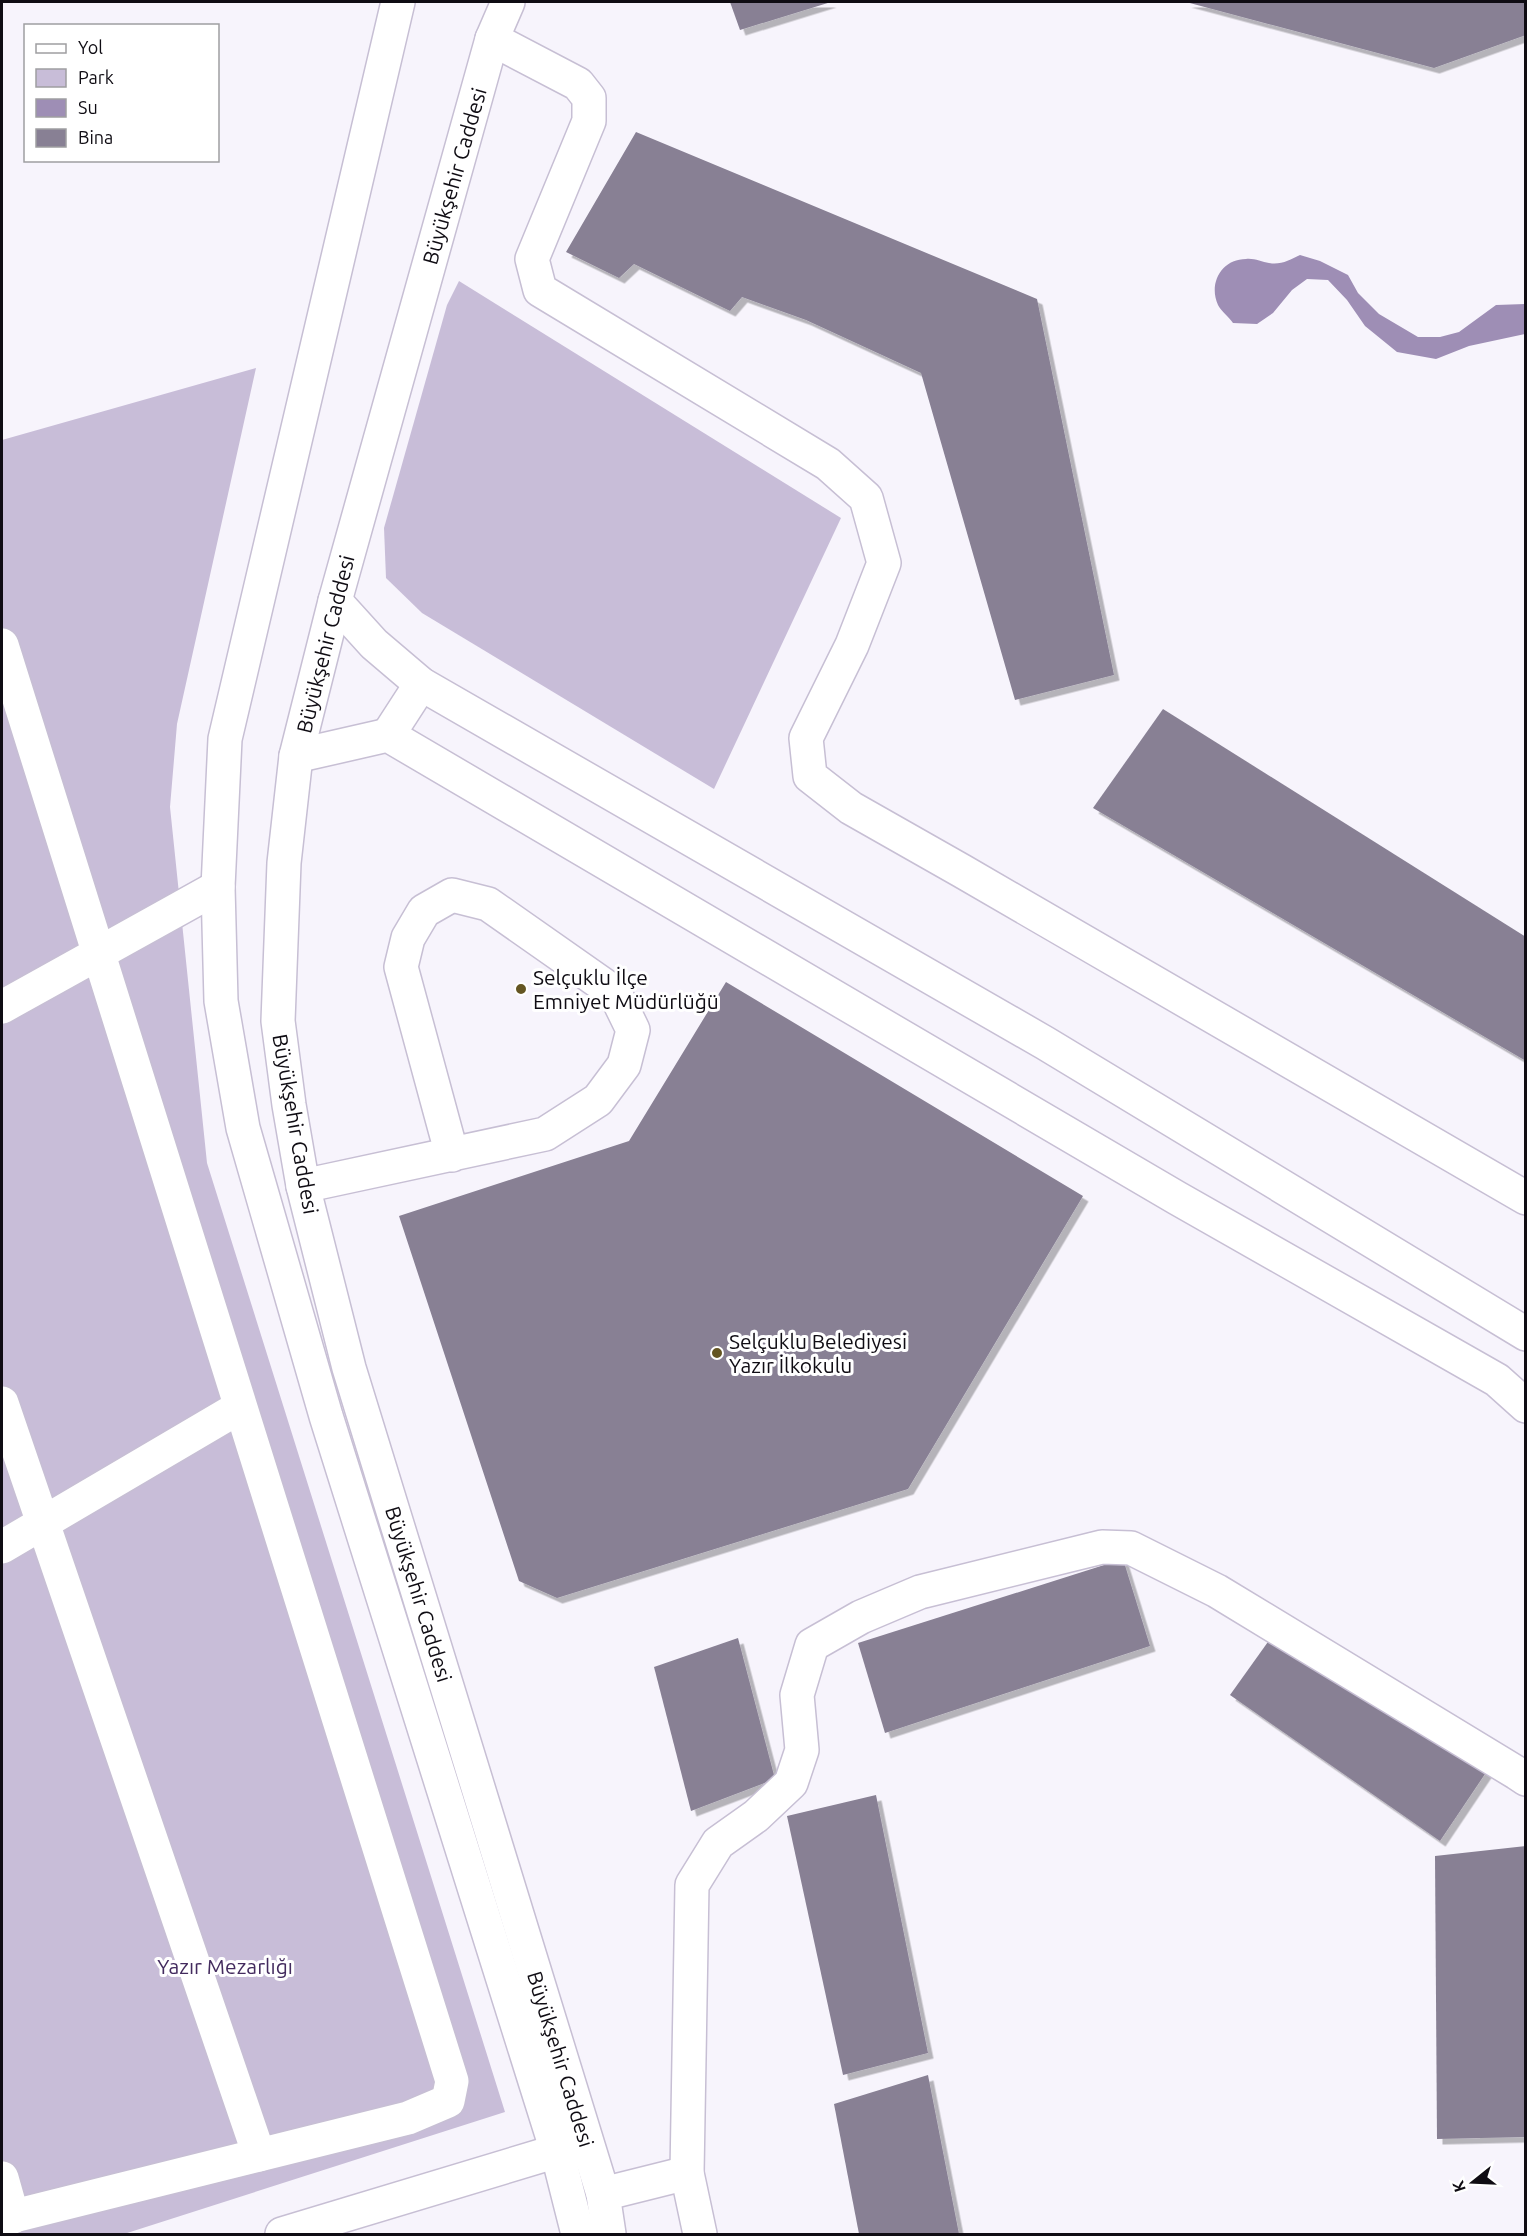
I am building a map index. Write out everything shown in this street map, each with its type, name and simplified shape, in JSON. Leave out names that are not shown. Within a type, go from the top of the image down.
[{"type":"street","name":"Büyükşehir Caddesi","points":[[398,2],[225,740],[218,887],[221,1001],[243,1128],[330,1428],[557,2151],[578,2235]]},
{"type":"street","name":"Büyükşehir Caddesi","points":[[508,2],[492,39],[335,601],[296,756],[284,863],[278,1022],[303,1186],[350,1368],[603,2194],[609,2235]]},
{"type":"street","points":[[492,39],[578,84],[589,98],[589,121],[532,259],[540,290],[828,464],[866,498],[884,563],[852,645],[806,738],[810,776],[851,808],[983,882],[1526,1198]]},
{"type":"street","points":[[335,601],[374,644],[422,684],[1045,1043],[1526,1334]]},
{"type":"street","points":[[2,645],[452,2081],[448,2101],[408,2118],[7,2218],[2,2178]]},
{"type":"street","points":[[388,735],[422,684]]},
{"type":"street","points":[[296,756],[388,735],[1177,1198],[1497,1380],[1526,1406]]},
{"type":"street","points":[[2,1007],[218,887]]},
{"type":"street","points":[[303,1186],[452,1155],[545,1134],[598,1100],[624,1065],[633,1030],[615,993],[488,904],[452,895],[424,911],[408,938],[401,967],[452,1155]]},
{"type":"street","points":[[2,1403],[260,2155]]},
{"type":"street","points":[[2,1547],[240,1407]]},
{"type":"street","points":[[700,2235],[687,2173],[692,1885],[718,1843],[756,1816],[791,1783],[802,1750],[797,1695],[812,1646],[861,1617],[920,1592],[1102,1548],[1131,1548],[1217,1591],[1526,1779]]},
{"type":"street","points":[[282,2235],[557,2151]]},
{"type":"street","points":[[603,2194],[687,2173]]},
{"type":"green space","points":[[459,281],[841,518],[714,789],[422,613],[386,578],[384,528],[447,305]]},
{"type":"green space","name":"Yazır Mezarlığı","points":[[256,368],[177,724],[170,807],[207,1163],[505,2112],[124,2234],[2,2234],[2,440]]},
{"type":"water","points":[[1300,255],[1320,261],[1348,275],[1358,293],[1379,314],[1418,337],[1440,337],[1459,332],[1496,305],[1525,304],[1525,334],[1469,346],[1436,359],[1397,352],[1365,326],[1347,300],[1328,280],[1307,279],[1292,290],[1273,313],[1257,324],[1233,323],[1219,307],[1215,297],[1216,281],[1219,274],[1230,263],[1249,259],[1278,263]]},
{"type":"building","points":[[730,2],[831,2],[740,30]]},
{"type":"building","points":[[1186,2],[1526,2],[1526,35],[1434,68]]},
{"type":"building","points":[[636,132],[1037,299],[1114,675],[1015,700],[921,373],[806,320],[742,297],[730,311],[634,264],[619,278],[566,252]]},
{"type":"building","points":[[1163,709],[1526,937],[1526,1061],[1093,808]]},
{"type":"building","name":"Selçuklu Belediyesi Yazır İlkokulu","points":[[726,982],[1083,1196],[908,1489],[557,1598],[519,1581],[399,1216],[629,1141]]},
{"type":"building","points":[[1123,1559],[1150,1646],[885,1733],[858,1643]]},
{"type":"building","points":[[1275,1632],[1487,1771],[1440,1841],[1230,1695]]},
{"type":"building","points":[[738,1638],[775,1779],[691,1811],[654,1667]]},
{"type":"building","points":[[876,1795],[928,2053],[843,2075],[787,1816]]},
{"type":"building","points":[[1526,1846],[1525,2137],[1437,2139],[1435,1856]]},
{"type":"building","points":[[928,2075],[959,2234],[859,2234],[834,2104]]},
{"type":"place","name":"Selçuklu İlçe Emniyet Müdürlüğü","points":[[521,989]]},
{"type":"place","name":"Selçuklu Belediyesi Yazır İlkokulu","points":[[717,1353]]}]
